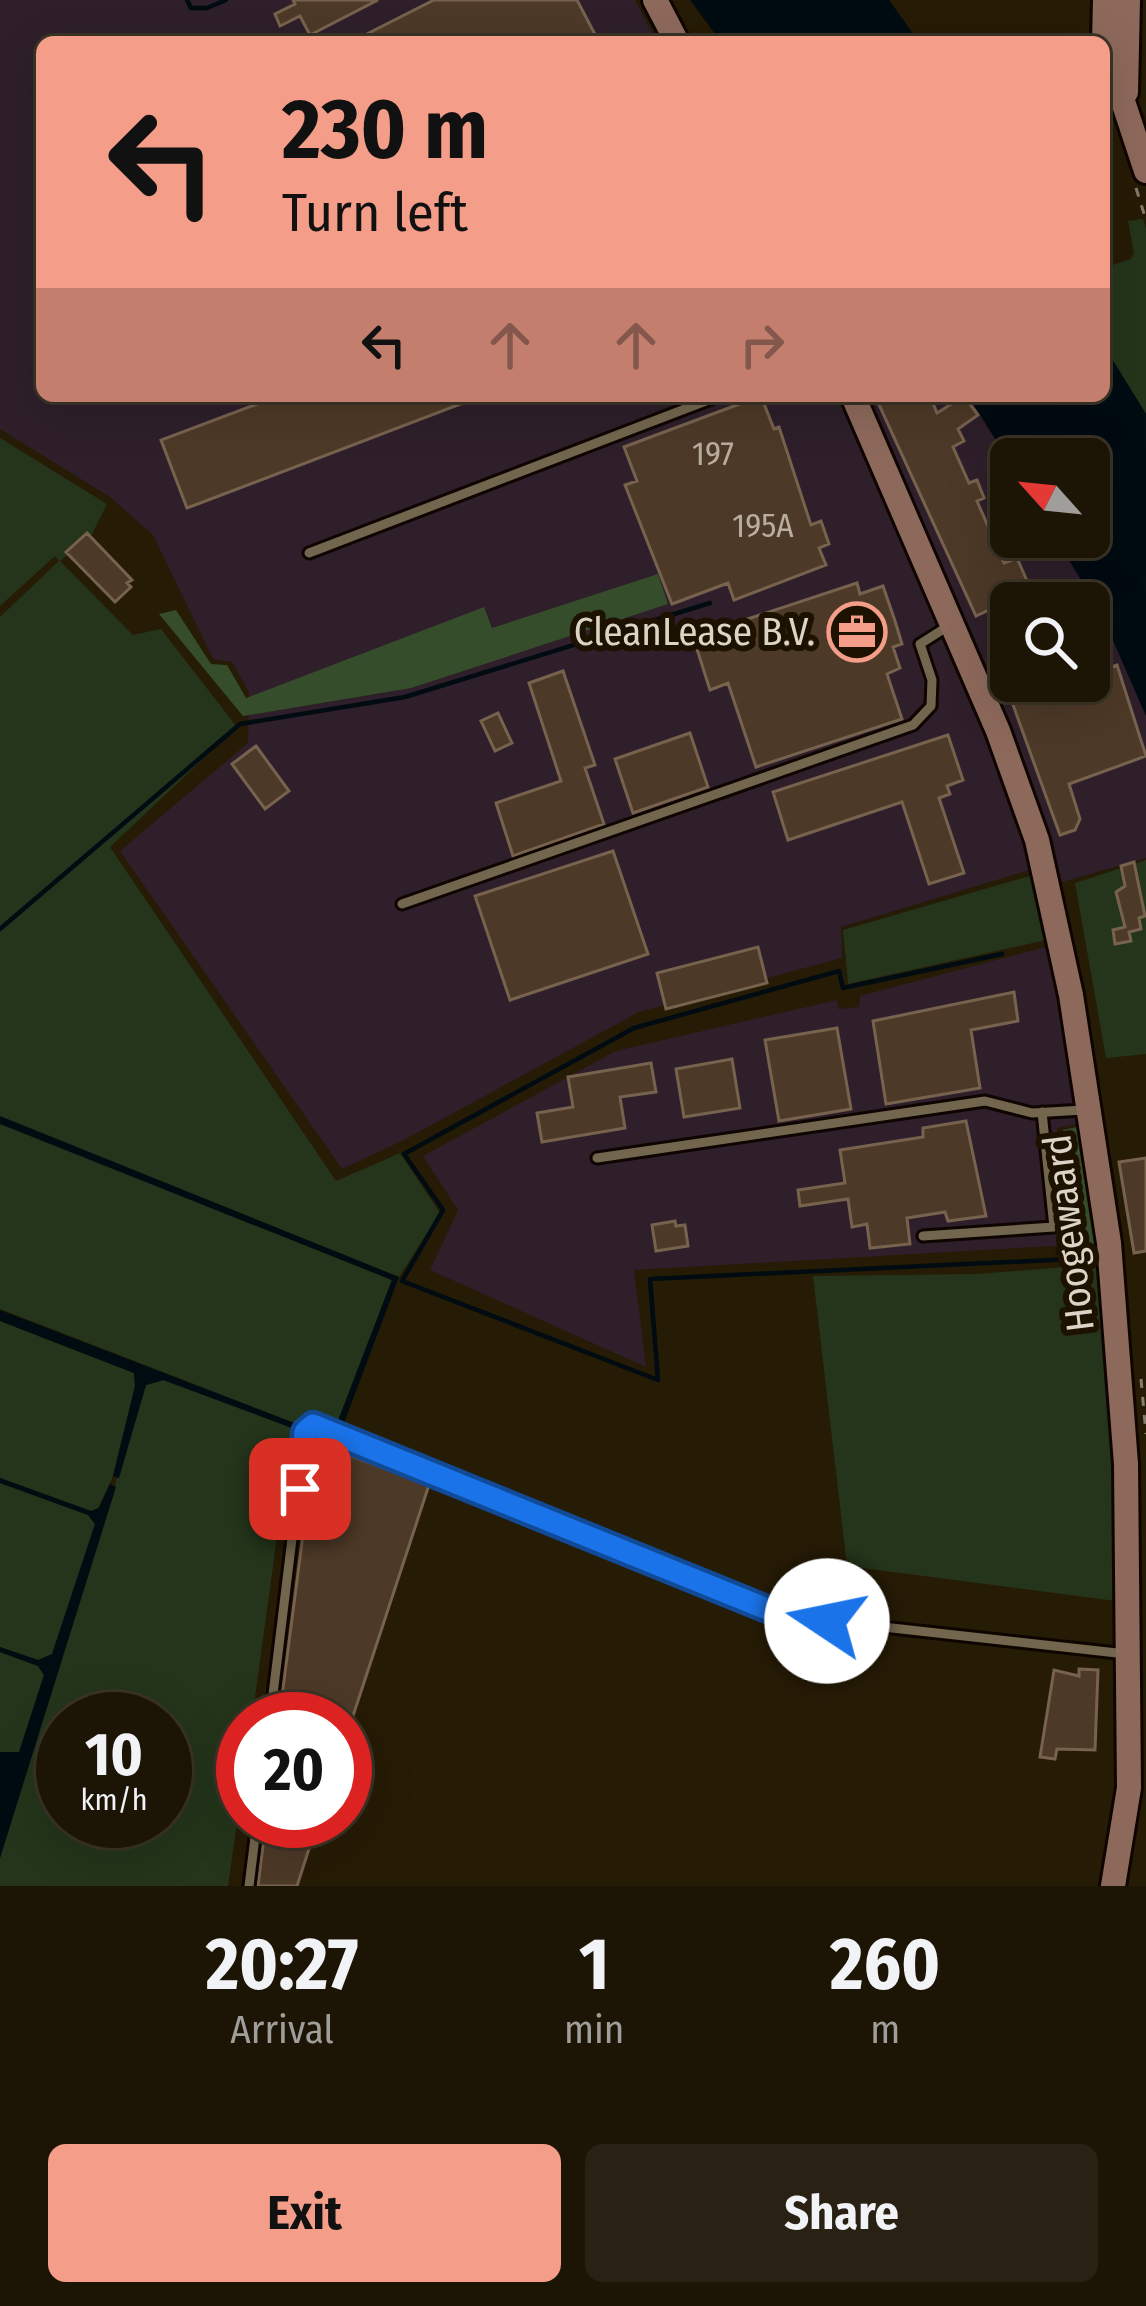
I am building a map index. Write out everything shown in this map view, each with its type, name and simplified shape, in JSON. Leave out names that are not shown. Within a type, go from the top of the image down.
[{"type":"street","points":[[655,0],[673,36]]},
{"type":"street","points":[[1104,36],[1106,0]]},
{"type":"street","points":[[1126,106],[1128,0]]},
{"type":"street","points":[[1110,60],[1142,141],[1146,171]]},
{"type":"street","name":"Hoogewaard","points":[[856,402],[954,623],[1037,840],[1090,1110],[1121,1370],[1129,1788],[1113,1886]]},
{"type":"lane","points":[[309,553],[703,402]]},
{"type":"lane","points":[[402,904],[913,724],[931,706],[932,680],[920,644],[954,623]]},
{"type":"lane","points":[[597,1158],[986,1101],[1042,1112],[1090,1110]]},
{"type":"lane","points":[[922,1236],[1054,1227],[1042,1112]]},
{"type":"lane","points":[[273,1692],[305,1432],[313,1425],[784,1616],[1128,1654]]},
{"type":"lane","points":[[249,1886],[254,1848]]},
{"type":"shaded area","points":[[0,0],[635,0],[654,36],[36,36],[36,402],[993,402],[1004,438],[990,438],[990,558],[1083,558],[1094,582],[990,582],[990,702],[1110,702],[1110,615],[1146,690],[1146,858],[1041,888],[1033,869],[841,927],[842,958],[639,1012],[342,1169],[120,851],[248,743],[249,692],[232,662],[213,659],[153,535],[110,497],[0,429]]},
{"type":"shaded area","points":[[690,0],[889,0],[915,36],[717,36]]},
{"type":"shaded area","points":[[1110,356],[1146,414],[1146,716],[1110,634],[1110,582],[1082,582],[1068,558],[1110,558],[1110,438],[995,438],[972,402],[1110,402]]},
{"type":"shaded area","points":[[1049,946],[1069,1058],[1087,1122],[1057,1128],[1069,1245],[634,1270],[646,1367],[430,1270],[458,1210],[423,1156],[616,1051],[837,1000],[838,1009],[859,1007],[860,996]]},
{"type":"shaded area","points":[[0,1116],[399,1277],[341,1431],[336,1426],[392,1280],[0,1124]]},
{"type":"shaded area","points":[[0,1310],[297,1424],[292,1428],[163,1380],[146,1385],[119,1478],[113,1476],[134,1373],[0,1321]]},
{"type":"shaded area","points":[[0,1478],[91,1511],[99,1508],[110,1484],[116,1487],[52,1692],[38,1692],[44,1675],[38,1666],[0,1652],[0,1647],[38,1660],[52,1654],[95,1524],[88,1515],[0,1483]]},
{"type":"shaded area","points":[[36,1700],[36,1743],[0,1858],[0,1752],[19,1752]]},
{"type":"green space","points":[[1143,219],[1146,229],[1146,414],[1110,356],[1110,266],[1131,259],[1134,253],[1128,221]]},
{"type":"green space","points":[[0,438],[107,504],[92,534],[60,561],[133,635],[161,629],[237,727],[110,847],[336,1181],[400,1153],[440,1213],[399,1277],[0,1117],[0,617],[59,561],[55,556],[0,606]]},
{"type":"green space","points":[[658,574],[668,604],[411,688],[243,716],[159,614],[176,610],[211,664],[227,665],[246,698],[484,607],[492,628]]},
{"type":"green space","points":[[1146,860],[1146,1054],[1106,1058],[1075,883]]},
{"type":"green space","points":[[1040,873],[1051,939],[848,984],[843,930]]},
{"type":"green space","points":[[0,1123],[392,1280],[336,1426],[306,1417],[297,1424],[0,1309]]},
{"type":"green space","points":[[1086,1125],[1099,1252],[1079,1252],[1063,1130]]},
{"type":"green space","points":[[1100,1264],[1124,1602],[847,1566],[813,1276],[978,1274]]},
{"type":"green space","points":[[0,1321],[134,1373],[113,1476],[98,1508],[91,1511],[0,1478]]},
{"type":"green space","points":[[164,1380],[292,1428],[256,1692],[216,1692],[216,1848],[233,1848],[228,1886],[0,1886],[0,1858],[36,1741],[36,1848],[192,1848],[192,1692],[51,1692],[146,1385]]},
{"type":"green space","points":[[0,1483],[88,1515],[95,1524],[52,1655],[38,1660],[0,1647]]},
{"type":"green space","points":[[0,1652],[38,1666],[44,1675],[19,1753],[0,1752]]},
{"type":"building","points":[[293,0],[378,0],[310,35],[300,16],[280,26],[275,14],[295,4]]},
{"type":"building","points":[[434,0],[577,0],[596,36],[363,36]]},
{"type":"building","points":[[262,402],[466,402],[187,508],[161,440]]},
{"type":"building","points":[[745,402],[763,402],[774,429],[779,427],[811,525],[821,521],[829,544],[819,548],[826,565],[734,600],[728,583],[672,604],[625,485],[637,481],[624,447]]},
{"type":"building","points":[[878,402],[932,402],[937,413],[954,402],[968,402],[978,415],[958,429],[964,441],[953,447],[969,483],[977,480],[984,498],[977,501],[990,531],[990,558],[1002,558],[1004,563],[1017,558],[1028,582],[990,582],[990,609],[976,616]]},
{"type":"building","points":[[87,533],[132,580],[115,602],[66,552]]},
{"type":"building","points":[[857,583],[860,594],[883,586],[895,621],[902,644],[893,647],[900,668],[887,674],[902,719],[756,767],[728,683],[710,690],[696,646],[714,640],[711,631]]},
{"type":"building","points":[[1117,665],[1146,756],[1069,784],[1080,819],[1075,830],[1060,835],[1012,702],[1110,702],[1110,668]]},
{"type":"building","points":[[563,671],[595,765],[585,768],[604,824],[513,856],[496,803],[561,781],[529,683]]},
{"type":"building","points":[[498,713],[512,743],[495,751],[481,721]]},
{"type":"building","points":[[690,733],[708,787],[633,813],[615,759]]},
{"type":"building","points":[[948,735],[963,780],[947,786],[950,794],[939,798],[964,873],[929,884],[902,802],[788,840],[773,792]]},
{"type":"building","points":[[256,746],[289,791],[265,809],[232,764]]},
{"type":"building","points":[[613,851],[648,954],[510,1000],[475,896]]},
{"type":"building","points":[[1134,862],[1145,916],[1139,918],[1141,929],[1129,932],[1131,941],[1115,944],[1113,930],[1125,927],[1116,892],[1125,886],[1121,866]]},
{"type":"building","points":[[758,947],[767,983],[666,1009],[657,973]]},
{"type":"building","points":[[1014,992],[1018,1021],[971,1030],[980,1088],[886,1104],[873,1021]]},
{"type":"building","points":[[837,1028],[851,1109],[779,1121],[765,1040]]},
{"type":"building","points":[[732,1059],[740,1108],[684,1117],[676,1069]]},
{"type":"building","points":[[651,1063],[656,1092],[620,1097],[625,1128],[542,1142],[537,1113],[573,1107],[568,1077]]},
{"type":"building","points":[[966,1121],[986,1216],[948,1221],[945,1212],[907,1218],[910,1244],[870,1248],[867,1224],[852,1227],[848,1199],[800,1206],[798,1190],[845,1183],[840,1150],[923,1137],[923,1128]]},
{"type":"building","points":[[1146,1158],[1146,1251],[1134,1253],[1119,1162]]},
{"type":"building","points":[[675,1221],[676,1226],[685,1225],[688,1246],[656,1251],[652,1225]]},
{"type":"building","points":[[315,1442],[429,1485],[361,1692],[283,1692]]},
{"type":"building","points":[[1079,1669],[1098,1670],[1095,1750],[1057,1749],[1055,1759],[1040,1757],[1054,1670],[1079,1676]]},
{"type":"building","points":[[263,1848],[309,1848],[297,1886],[258,1886]]},
{"type":"waterway","points":[[187,0],[191,8],[226,0]]},
{"type":"waterway","points":[[0,929],[240,724],[405,697],[710,603]]},
{"type":"waterway","points":[[1002,954],[843,988],[839,971],[634,1028],[404,1154],[443,1210],[402,1281],[658,1380],[650,1279],[1073,1259]]},
{"type":"place","name":"CleanLease B.V.","points":[[857,632]]},
{"type":"route","points":[[300,1489],[305,1432],[313,1425],[784,1616],[827,1621]]}]
